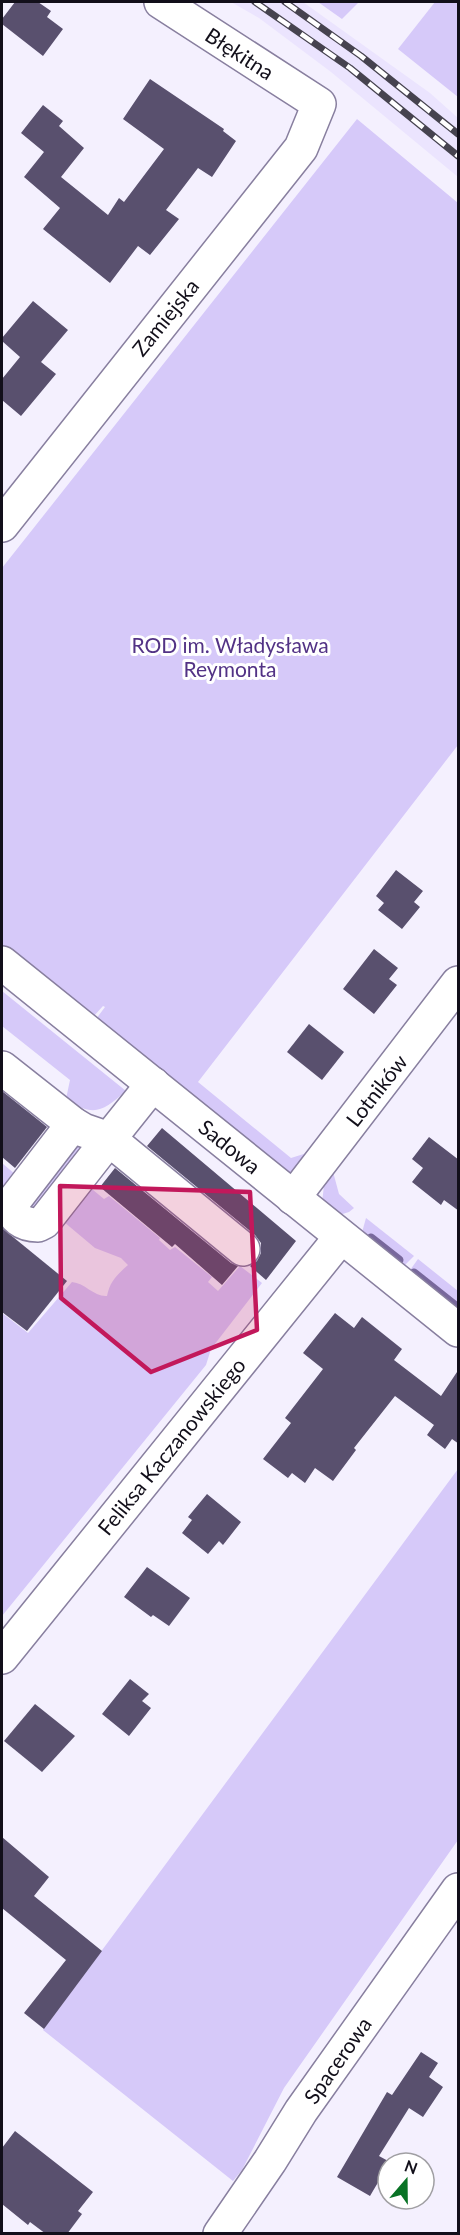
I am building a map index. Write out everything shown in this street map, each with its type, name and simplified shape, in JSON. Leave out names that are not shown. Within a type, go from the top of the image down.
[{"type":"street","name":"Błękitna","points":[[161,2],[319,104]]},
{"type":"street","name":"Zamiejska","points":[[2,525],[302,148],[319,104]]},
{"type":"street","name":"Sadowa","points":[[2,963],[340,1237],[459,1330]]},
{"type":"street","name":"Lotników","points":[[293,1198],[459,983]]},
{"type":"street","points":[[2,1068],[82,1130],[109,1139],[243,1249]]},
{"type":"street","points":[[73,1124],[13,1202],[13,1212],[22,1222],[38,1226],[44,1222],[153,1084]]},
{"type":"street","name":"Feliksa Kaczanowskiego","points":[[2,1657],[340,1237]]},
{"type":"street","name":"Spacerowa","points":[[220,2234],[270,2162],[301,2111],[459,1890]]},
{"type":"highlighted area","points":[[60,1186],[250,1192],[257,1330],[151,1372],[61,1298]]},
{"type":"shaded area","points":[[231,2],[303,2],[430,93],[458,118],[458,177],[331,72],[259,18]]},
{"type":"green space","points":[[318,2],[359,2],[342,19]]},
{"type":"green space","points":[[435,2],[458,2],[458,97],[398,49]]},
{"type":"green space","name":"ROD im. Władysława Reymonta","points":[[357,119],[458,203],[458,745],[198,1082],[291,1158],[310,1152],[291,1174],[286,1175],[96,1019],[105,1007],[103,1006],[93,1017],[89,1017],[2,946],[2,568]]},
{"type":"green space","points":[[2,991],[126,1091],[98,1110],[84,1109],[66,1099],[70,1080],[2,1026]]},
{"type":"green space","points":[[72,1141],[84,1145],[37,1209],[29,1204]]},
{"type":"green space","points":[[2,1163],[16,1175],[2,1192]]},
{"type":"green space","points":[[332,1168],[339,1194],[354,1208],[336,1216],[322,1203],[324,1185]]},
{"type":"green space","points":[[87,1185],[104,1199],[109,1196],[160,1238],[159,1240],[170,1250],[175,1247],[212,1277],[208,1282],[218,1291],[240,1266],[262,1283],[211,1349],[206,1365],[2,1616],[2,1313],[28,1333],[72,1282],[102,1296],[107,1296],[114,1279],[128,1265],[121,1258],[95,1248],[64,1222]]},
{"type":"green space","points":[[366,1218],[414,1256],[402,1268],[361,1236]]},
{"type":"green space","points":[[418,1259],[458,1291],[458,1314],[408,1273]]},
{"type":"green space","points":[[458,1469],[458,1840],[284,2088],[242,2170],[233,2181],[43,2030]]},
{"type":"building","points":[[15,2],[38,2],[51,11],[47,17],[63,29],[43,56],[2,24],[2,19]]},
{"type":"building","points":[[150,79],[224,129],[223,131],[236,141],[212,177],[198,168],[166,210],[179,219],[150,255],[138,246],[110,283],[43,229],[60,208],[24,177],[44,152],[21,133],[43,105],[63,121],[59,126],[84,148],[61,177],[108,215],[119,198],[124,202],[164,149],[123,119]]},
{"type":"building","points":[[33,301],[68,330],[41,362],[56,374],[21,416],[2,400],[2,379],[20,357],[2,341],[2,338]]},
{"type":"building","points":[[396,870],[423,891],[414,902],[420,907],[402,929],[378,910],[384,903],[376,896]]},
{"type":"building","points":[[374,949],[398,968],[389,979],[397,985],[374,1014],[343,989]]},
{"type":"building","points":[[309,1024],[344,1052],[322,1080],[287,1052]]},
{"type":"building","points":[[2,1091],[47,1127],[15,1168],[2,1157]]},
{"type":"building","points":[[162,1128],[296,1241],[266,1280],[250,1266],[257,1261],[261,1253],[261,1243],[255,1235],[147,1146]]},
{"type":"building","points":[[429,1137],[459,1160],[459,1211],[444,1200],[441,1205],[412,1182],[423,1168],[412,1159]]},
{"type":"building","points":[[115,1168],[231,1263],[238,1266],[222,1285],[175,1244],[172,1247],[100,1187]]},
{"type":"building","points":[[2,1228],[67,1281],[27,1331],[2,1312]]},
{"type":"building","points":[[335,1313],[354,1328],[362,1317],[402,1349],[394,1360],[441,1396],[459,1369],[459,1444],[452,1439],[445,1449],[427,1435],[434,1425],[395,1396],[354,1448],[356,1450],[333,1481],[315,1468],[305,1483],[292,1473],[288,1478],[263,1459],[291,1423],[285,1418],[323,1369],[303,1353]]},
{"type":"building","points":[[207,1494],[241,1522],[223,1545],[219,1541],[208,1554],[182,1533],[192,1520],[188,1517]]},
{"type":"building","points":[[147,1567],[190,1598],[169,1626],[153,1615],[151,1617],[124,1597]]},
{"type":"building","points":[[130,1679],[149,1694],[142,1701],[151,1708],[129,1736],[102,1714]]},
{"type":"building","points":[[35,1704],[75,1736],[42,1772],[4,1741]]},
{"type":"building","points":[[2,1837],[49,1877],[34,1896],[102,1951],[44,2029],[24,2013],[66,1960],[2,1908]]},
{"type":"building","points":[[421,2052],[438,2063],[429,2077],[443,2087],[423,2117],[409,2108],[382,2151],[376,2151],[376,2186],[370,2196],[337,2177],[387,2092],[392,2095]]},
{"type":"building","points":[[15,2131],[93,2192],[78,2211],[82,2214],[67,2234],[46,2234],[30,2222],[28,2225],[2,2204],[2,2148]]},
{"type":"waterway","points":[[371,1238],[399,1260]]},
{"type":"waterway","points":[[414,1273],[458,1308]]},
{"type":"railway","points":[[255,2],[350,68],[458,156]]},
{"type":"railway","points":[[285,2],[361,56],[458,134]]}]
